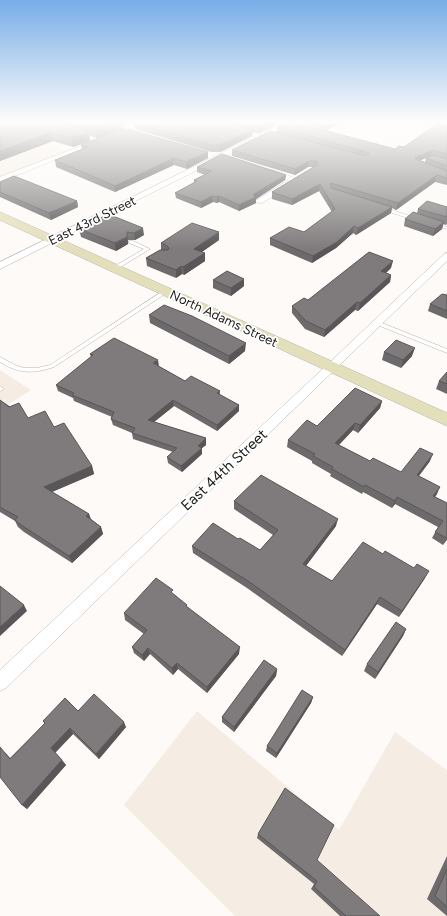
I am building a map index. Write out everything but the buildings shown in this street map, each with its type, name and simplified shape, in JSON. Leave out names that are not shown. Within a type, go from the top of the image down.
[{"type":"street","points":[[0,180],[40,164]]},
{"type":"street","name":"East 43rd Street","points":[[0,266],[206,164]]},
{"type":"street","points":[[259,201],[299,178],[266,170]]},
{"type":"street","name":"North Adams Street","points":[[0,216],[447,420]]},
{"type":"street","name":"East 44th Street","points":[[0,682],[447,256]]},
{"type":"lane","points":[[375,206],[418,219]]},
{"type":"lane","points":[[426,222],[447,228]]},
{"type":"lane","points":[[131,242],[154,252]]},
{"type":"lane","points":[[115,268],[148,249]]},
{"type":"lane","points":[[0,359],[22,370],[38,370],[52,366],[166,291]]},
{"type":"lane","points":[[377,323],[447,351]]},
{"type":"shaded area","points":[[0,164],[34,164],[0,177]]},
{"type":"shaded area","points":[[0,370],[31,390],[0,410]]},
{"type":"shaded area","points":[[197,711],[339,830],[395,732],[447,770],[447,916],[235,916],[124,805]]}]
